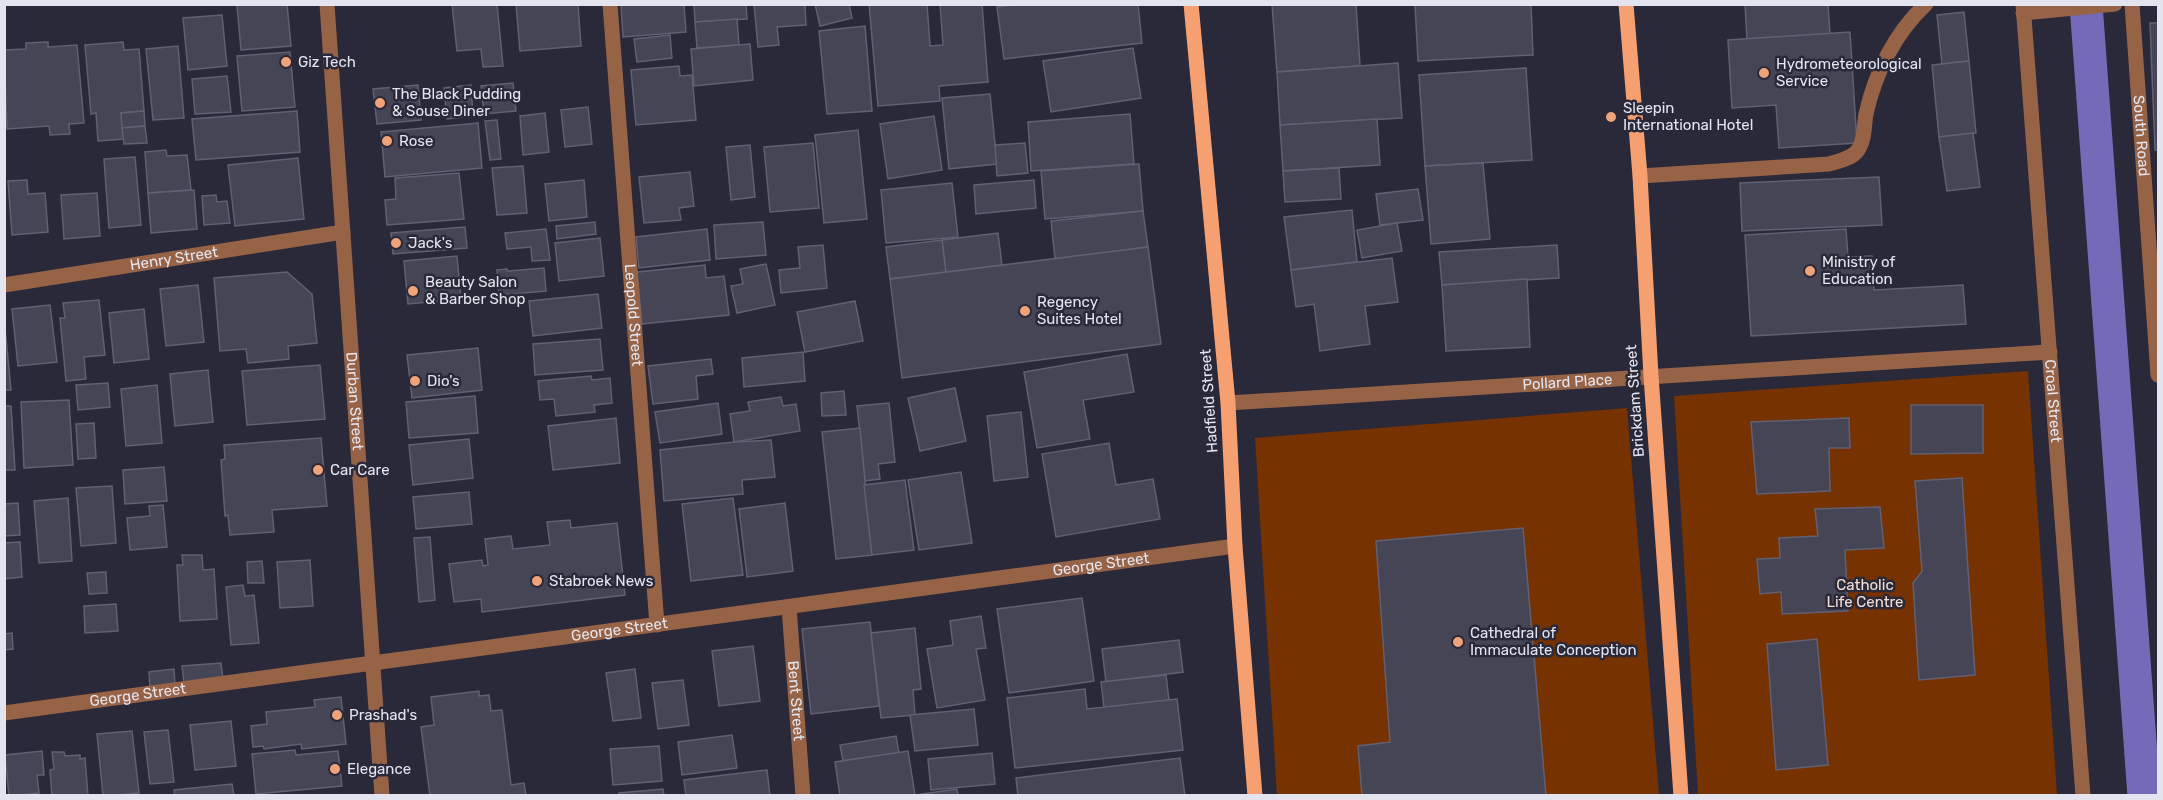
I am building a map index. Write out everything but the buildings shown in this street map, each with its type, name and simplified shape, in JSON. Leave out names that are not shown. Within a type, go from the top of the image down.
[{"type":"main road","name":"Hadfield Street","points":[[1191,4],[1228,403],[1235,546],[1256,795]]},
{"type":"main road","name":"Brickdam Street","points":[[1626,4],[1640,176],[1651,376],[1681,795]]},
{"type":"street","name":"Durban Street","points":[[327,4],[382,795]]},
{"type":"street","name":"Leopold Street","points":[[610,4],[657,625]]},
{"type":"street","points":[[1640,176],[1829,164],[1845,159],[1857,151],[1882,66],[1897,38],[1913,16],[1926,4]]},
{"type":"street","points":[[2023,9],[2115,4]]},
{"type":"street","name":"South Road","points":[[2132,4],[2158,375]]},
{"type":"street","name":"Croal Street","points":[[2023,9],[2082,795]]},
{"type":"street","name":"Henry Street","points":[[4,285],[344,232]]},
{"type":"street","name":"Pollard Place","points":[[1228,403],[2050,352]]},
{"type":"street","name":"George Street","points":[[4,713],[1235,546]]},
{"type":"street","name":"Bent Street","points":[[789,607],[804,795]]},
{"type":"green space","name":"Catholic Life Centre","points":[[2028,371],[2057,795],[1698,795],[1674,396]]},
{"type":"green space","points":[[1627,408],[1659,795],[1546,795],[1523,528],[1376,541],[1390,742],[1358,747],[1362,795],[1277,795],[1255,438]]},
{"type":"waterway","points":[[2086,4],[2144,796]]},
{"type":"place","name":"Giz Tech","points":[[286,62]]},
{"type":"place","name":"Hydrometeorological Service","points":[[1764,73]]},
{"type":"place","name":"The Black Pudding & Souse Diner","points":[[380,103]]},
{"type":"place","name":"Sleepin International Hotel","points":[[1611,117]]},
{"type":"place","name":"Rose","points":[[387,141]]},
{"type":"place","name":"Jack's","points":[[396,243]]},
{"type":"place","name":"Ministry of Education","points":[[1810,271]]},
{"type":"place","name":"Beauty Salon & Barber Shop","points":[[413,291]]},
{"type":"place","name":"Regency Suites Hotel","points":[[1025,311]]},
{"type":"place","name":"Dio's","points":[[415,381]]},
{"type":"place","name":"Car Care","points":[[318,470]]},
{"type":"place","name":"Stabroek News","points":[[537,581]]},
{"type":"place","name":"Cathedral of Immaculate Conception","points":[[1458,642]]},
{"type":"place","name":"Prashad's","points":[[337,715]]},
{"type":"place","name":"Elegance","points":[[335,769]]}]
